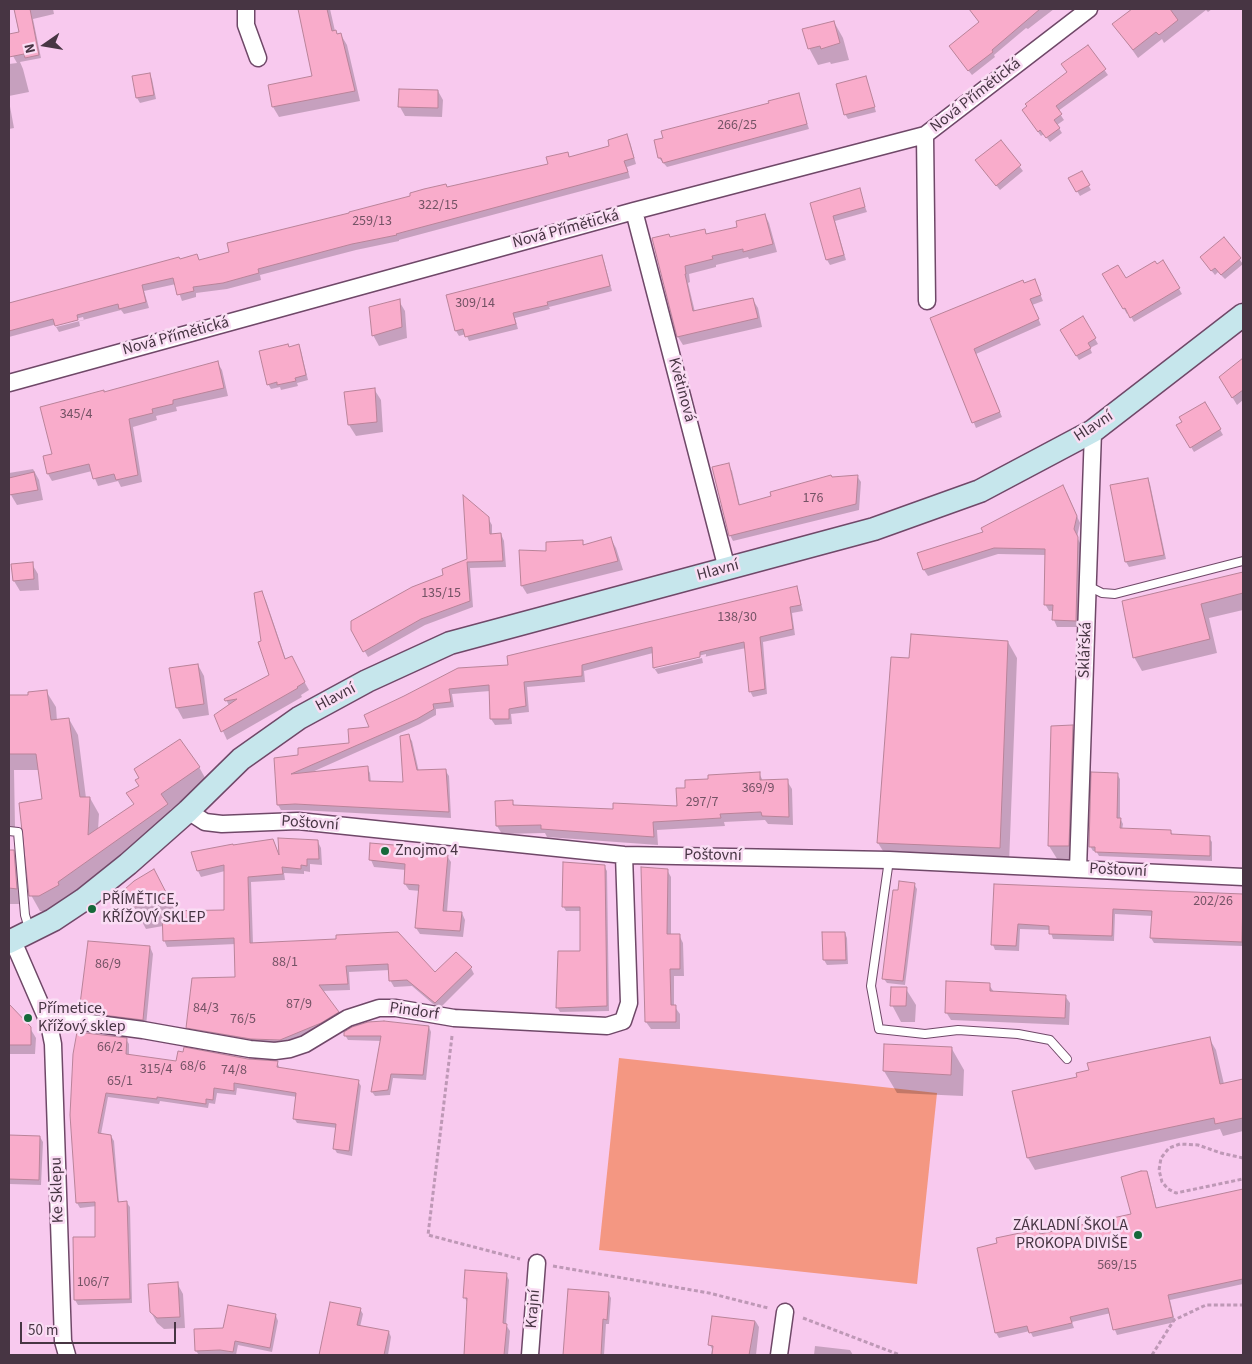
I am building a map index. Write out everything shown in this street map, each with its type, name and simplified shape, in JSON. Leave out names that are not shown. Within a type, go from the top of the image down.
[{"type":"main road","name":"Hlavní","points":[[17,938],[83,900],[128,864],[188,811],[241,759],[299,718],[367,681],[450,643],[874,529],[980,491],[1093,431],[1243,315]]},
{"type":"street","points":[[246,9],[246,25],[258,58]]},
{"type":"street","name":"Nová Přímětická","points":[[9,383],[634,211],[925,135],[1089,9]]},
{"type":"street","points":[[925,135],[927,301]]},
{"type":"street","name":"Květinová","points":[[634,211],[727,568]]},
{"type":"street","name":"Sklářská","points":[[1078,869],[1093,431]]},
{"type":"street","name":"Poštovní","points":[[188,811],[205,822],[222,824],[298,821],[624,854],[889,860],[1243,876]]},
{"type":"street","name":"Pindorf","points":[[49,1024],[68,1021],[83,1022],[143,1030],[250,1049],[275,1051],[305,1044],[348,1018],[379,1008],[396,1008],[454,1018],[607,1026],[623,1021],[629,1003],[624,854]]},
{"type":"street","name":"Ke Sklepu","points":[[17,938],[49,1024],[53,1044],[63,1341],[67,1355]]},
{"type":"street","name":"Krajní","points":[[530,1355],[537,1263]]},
{"type":"street","points":[[779,1355],[785,1312]]},
{"type":"lane","points":[[1088,586],[1102,593],[1115,594],[1243,561]]},
{"type":"lane","points":[[9,831],[18,832],[25,915],[17,938]]},
{"type":"lane","points":[[889,860],[870,986],[879,1029],[925,1034],[958,1030],[1018,1034],[1050,1040],[1067,1059]]},
{"type":"path","points":[[454,1018],[428,1235],[537,1263],[709,1293],[785,1312],[900,1355]]},
{"type":"path","points":[[1243,1158],[1198,1145],[1180,1144],[1169,1148],[1161,1158],[1159,1170],[1162,1182],[1168,1189],[1176,1193],[1243,1179]]},
{"type":"path","points":[[1152,1355],[1174,1320],[1206,1305],[1243,1305]]},
{"type":"shaded area","points":[[619,1058],[937,1093],[917,1284],[599,1250]]},
{"type":"building","points":[[14,9],[30,9],[39,55],[25,58],[24,54],[9,57],[9,34],[19,32]]},
{"type":"building","points":[[298,9],[327,9],[332,31],[336,30],[337,34],[341,33],[355,91],[272,107],[268,85],[312,76]]},
{"type":"building","points":[[969,9],[1040,9],[992,50],[993,52],[968,71],[949,46],[979,22]]},
{"type":"building","points":[[1132,9],[1170,9],[1178,20],[1159,35],[1156,32],[1133,50],[1112,24]]},
{"type":"building","points":[[834,21],[840,43],[821,49],[820,46],[808,49],[802,29]]},
{"type":"building","points":[[1088,45],[1106,69],[1056,106],[1062,114],[1054,120],[1060,128],[1046,138],[1040,130],[1038,132],[1022,110],[1027,106],[1025,104],[1067,72],[1061,64]]},
{"type":"building","points":[[150,73],[154,95],[136,98],[132,76]]},
{"type":"building","points":[[866,76],[875,107],[844,115],[836,84]]},
{"type":"building","points":[[399,89],[438,90],[438,108],[398,107]]},
{"type":"building","points":[[799,93],[807,124],[663,163],[661,158],[658,158],[654,140],[663,138],[661,131],[769,103],[768,101]]},
{"type":"building","points":[[627,134],[634,158],[624,161],[628,172],[397,235],[352,244],[258,269],[259,273],[223,283],[193,287],[194,291],[177,295],[173,278],[142,285],[146,302],[119,309],[118,304],[77,315],[78,320],[55,326],[53,319],[9,331],[9,303],[179,257],[180,259],[197,254],[199,260],[229,252],[227,243],[349,213],[410,196],[410,193],[424,189],[446,184],[447,187],[548,164],[546,157],[568,152],[569,157],[609,146],[608,140]]},
{"type":"building","points":[[1001,140],[1021,165],[996,186],[975,160]]},
{"type":"building","points":[[1082,171],[1090,185],[1076,192],[1068,178]]},
{"type":"building","points":[[860,188],[865,207],[833,216],[844,255],[826,260],[810,203]]},
{"type":"building","points":[[765,214],[773,244],[743,252],[743,249],[712,256],[713,259],[685,266],[693,311],[753,298],[758,318],[677,337],[652,238],[669,234],[670,237],[705,229],[706,234],[737,227],[736,221]]},
{"type":"building","points":[[1224,237],[1241,258],[1221,275],[1215,268],[1211,271],[1200,257]]},
{"type":"building","points":[[602,255],[610,286],[547,302],[548,305],[513,313],[516,324],[465,337],[463,329],[455,331],[446,295]]},
{"type":"building","points":[[1163,260],[1180,288],[1130,318],[1102,274],[1118,265],[1126,278],[1155,261],[1157,264]]},
{"type":"building","points":[[1035,279],[1041,295],[1030,299],[1039,319],[974,349],[1000,412],[972,423],[930,318],[1023,280],[1024,283]]},
{"type":"building","points":[[400,299],[402,327],[372,336],[369,307]]},
{"type":"building","points":[[1083,316],[1096,338],[1088,343],[1091,348],[1076,356],[1060,330]]},
{"type":"building","points":[[288,344],[289,347],[299,344],[306,375],[295,378],[296,381],[277,385],[277,382],[267,385],[259,351]]},
{"type":"building","points":[[1243,358],[1243,390],[1232,398],[1219,377]]},
{"type":"building","points":[[218,361],[224,388],[173,400],[173,404],[152,409],[153,413],[129,419],[138,475],[116,480],[114,474],[93,479],[89,464],[47,474],[43,456],[52,454],[40,407]]},
{"type":"building","points":[[375,388],[377,422],[348,425],[344,392]]},
{"type":"building","points":[[1205,402],[1221,429],[1190,448],[1176,425],[1182,422],[1179,417]]},
{"type":"building","points":[[729,463],[739,505],[771,496],[770,492],[831,475],[832,477],[858,475],[856,504],[729,536],[712,467]]},
{"type":"building","points":[[34,472],[38,490],[9,495],[9,478]]},
{"type":"building","points":[[1148,478],[1164,555],[1125,562],[1110,485]]},
{"type":"building","points":[[1063,485],[1077,516],[1074,529],[1078,537],[1076,621],[1052,620],[1053,605],[1044,605],[1045,549],[994,548],[923,570],[917,553],[983,532],[981,528]]},
{"type":"building","points":[[463,495],[489,517],[490,534],[501,533],[503,561],[467,562],[470,601],[421,619],[363,652],[351,630],[351,621],[412,587],[443,575],[442,569],[467,559]]},
{"type":"building","points":[[611,537],[618,561],[521,586],[519,550],[546,551],[546,542],[583,540],[583,545]]},
{"type":"building","points":[[33,562],[34,579],[13,581],[11,564]]},
{"type":"building","points":[[1243,572],[1243,593],[1201,604],[1210,639],[1133,658],[1122,601]]},
{"type":"building","points":[[797,586],[801,605],[790,607],[793,629],[760,637],[765,689],[749,692],[744,642],[700,652],[700,657],[653,668],[652,647],[582,665],[582,676],[524,682],[526,706],[509,709],[509,719],[490,719],[489,685],[449,689],[451,702],[433,704],[434,709],[417,719],[291,774],[368,766],[369,781],[403,782],[400,736],[409,734],[417,770],[446,769],[449,812],[295,804],[277,805],[274,758],[298,755],[298,748],[349,743],[348,729],[369,727],[364,715],[458,668],[508,665],[507,656]]},
{"type":"building","points":[[262,591],[285,659],[292,656],[305,682],[298,688],[221,732],[214,715],[237,699],[225,701],[224,699],[269,675],[258,642],[261,641],[254,593]]},
{"type":"building","points":[[911,634],[1008,641],[1000,848],[877,843],[891,657],[909,658]]},
{"type":"building","points":[[198,664],[204,704],[176,708],[169,668]]},
{"type":"building","points":[[47,690],[51,720],[69,718],[80,797],[90,797],[88,835],[134,804],[126,793],[139,786],[135,780],[139,778],[134,769],[180,739],[200,767],[161,794],[168,804],[58,882],[59,885],[39,896],[29,896],[19,803],[42,799],[36,754],[9,754],[9,695],[28,695],[28,692]]},
{"type":"building","points":[[1073,725],[1069,846],[1048,846],[1051,726]]},
{"type":"building","points":[[760,772],[760,780],[788,779],[789,817],[762,816],[761,812],[720,814],[721,818],[653,822],[654,837],[541,829],[541,825],[496,826],[495,801],[513,800],[513,805],[613,809],[613,803],[677,806],[676,788],[685,788],[685,780],[708,779],[708,775]]},
{"type":"building","points":[[1091,772],[1118,773],[1117,818],[1121,818],[1120,828],[1171,830],[1171,834],[1210,836],[1210,856],[1095,852],[1095,847],[1089,847]]},
{"type":"building","points":[[278,838],[318,840],[319,859],[307,859],[307,866],[301,865],[301,869],[282,867],[283,874],[248,877],[250,943],[336,939],[336,935],[398,932],[435,972],[456,952],[472,967],[435,1003],[407,980],[389,981],[388,964],[346,966],[348,984],[319,985],[339,1012],[321,1023],[280,1040],[251,1039],[186,1028],[192,978],[235,977],[234,938],[163,941],[162,911],[224,910],[224,865],[197,871],[191,852],[273,839],[279,855]]},
{"type":"building","points":[[370,843],[406,846],[406,851],[448,855],[443,911],[462,912],[460,931],[415,928],[419,885],[404,884],[405,864],[369,860]]},
{"type":"building","points":[[9,850],[14,850],[17,889],[9,888]]},
{"type":"building","points":[[563,862],[605,865],[607,1006],[556,1008],[558,951],[580,951],[580,907],[562,907]]},
{"type":"building","points":[[641,867],[668,869],[667,934],[680,934],[680,969],[670,969],[671,1005],[676,1005],[676,1022],[645,1022]]},
{"type":"building","points":[[154,869],[171,902],[132,907],[125,889]]},
{"type":"building","points":[[899,881],[915,883],[903,981],[882,979],[893,890],[898,890]]},
{"type":"building","points":[[994,884],[1243,894],[1242,942],[1150,938],[1152,911],[1113,909],[1112,936],[1049,934],[1049,926],[1018,924],[1016,946],[991,945]]},
{"type":"building","points":[[822,932],[845,932],[846,960],[823,960]]},
{"type":"building","points":[[88,941],[150,946],[143,1020],[79,1012]]},
{"type":"building","points":[[946,981],[990,983],[990,991],[1066,995],[1065,1018],[945,1013]]},
{"type":"building","points":[[891,987],[907,987],[906,1006],[890,1006]]},
{"type":"building","points":[[9,1004],[31,1027],[31,1045],[9,1045]]},
{"type":"building","points":[[384,1021],[429,1026],[423,1075],[391,1074],[388,1090],[371,1092],[381,1036],[344,1036],[344,1032],[352,1027],[368,1022]]},
{"type":"building","points":[[77,1032],[127,1038],[126,1054],[176,1061],[178,1051],[183,1052],[184,1047],[248,1059],[278,1061],[277,1067],[359,1080],[349,1151],[333,1149],[336,1124],[293,1119],[296,1093],[234,1083],[234,1091],[214,1088],[213,1100],[206,1099],[206,1104],[157,1097],[157,1099],[106,1093],[98,1133],[111,1135],[118,1202],[127,1201],[130,1299],[74,1300],[73,1237],[95,1237],[95,1202],[76,1203],[70,1115],[73,1054]]},
{"type":"building","points":[[1210,1037],[1220,1084],[1243,1079],[1243,1118],[1215,1124],[1214,1118],[1027,1158],[1012,1091],[1077,1077],[1076,1073],[1089,1070],[1087,1063]]},
{"type":"building","points":[[884,1044],[952,1047],[951,1075],[883,1071]]},
{"type":"building","points":[[9,1135],[40,1136],[39,1180],[9,1179]]},
{"type":"building","name":"ZÁKLADNÍ ŠKOLA PROKOPA DIVIŠE","points":[[1147,1171],[1156,1208],[1243,1189],[1243,1279],[1168,1295],[1173,1317],[1113,1330],[1108,1308],[1070,1317],[1072,1323],[1029,1333],[1027,1326],[995,1333],[977,1248],[997,1243],[996,1238],[1039,1229],[1040,1234],[1131,1214],[1121,1177]]},
{"type":"building","points":[[465,1270],[507,1273],[503,1323],[507,1324],[504,1355],[464,1355],[467,1298],[463,1298]]},
{"type":"building","points":[[178,1282],[180,1317],[157,1318],[150,1312],[148,1284]]},
{"type":"building","points":[[568,1289],[609,1292],[607,1320],[603,1319],[601,1355],[563,1355]]},
{"type":"building","points":[[330,1302],[361,1308],[357,1325],[389,1331],[384,1355],[319,1355]]},
{"type":"building","points":[[228,1305],[276,1314],[270,1348],[235,1341],[233,1352],[220,1350],[195,1351],[194,1329],[223,1328]]},
{"type":"building","points":[[712,1316],[755,1321],[749,1355],[712,1355],[713,1346],[708,1345]]},
{"type":"place","name":"Znojmo 4","points":[[385,851]]},
{"type":"place","name":"PŘÍMĚTICE, KŘÍŽOVÝ SKLEP","points":[[92,909]]},
{"type":"place","name":"Přímetice, Křížový sklep","points":[[28,1018]]},
{"type":"place","name":"ZÁKLADNÍ ŠKOLA PROKOPA DIVIŠE","points":[[1138,1235]]}]
